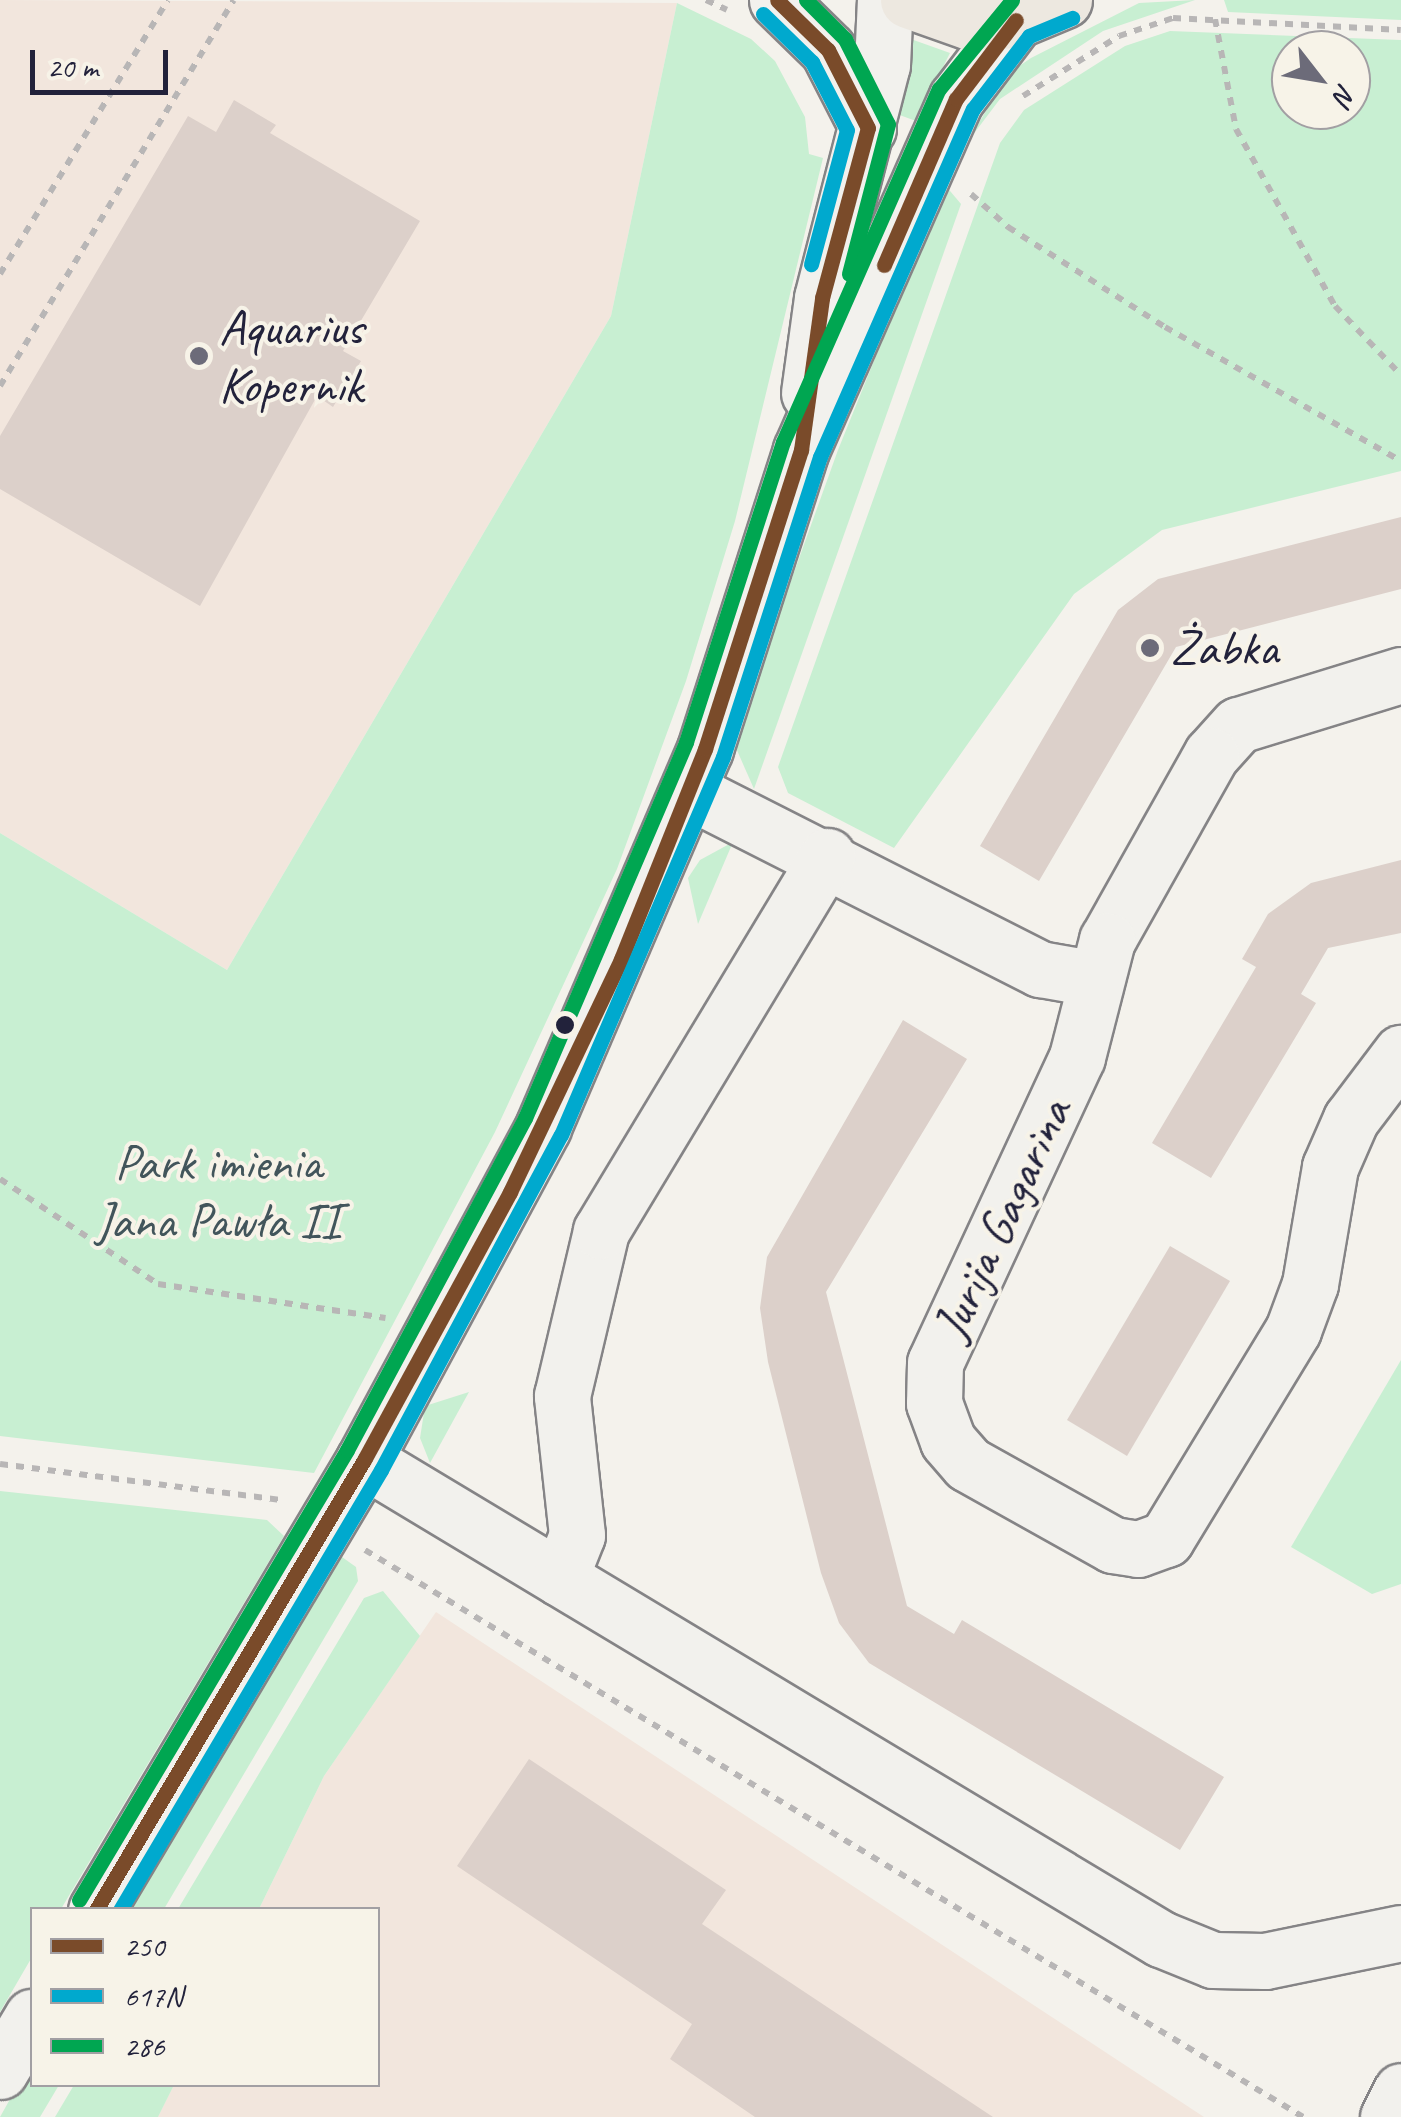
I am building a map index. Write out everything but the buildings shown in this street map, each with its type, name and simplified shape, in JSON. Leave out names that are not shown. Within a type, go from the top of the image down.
[{"type":"main road","points":[[908,0],[970,22],[1053,6]]},
{"type":"street","points":[[778,0],[828,50],[868,128]]},
{"type":"street","points":[[801,450],[822,298],[868,128],[885,0]]},
{"type":"street","points":[[98,1907],[364,1460],[543,1128],[689,790],[801,450],[956,99],[1053,6]]},
{"type":"street","name":"Jurija Gagarina","points":[[1401,675],[1238,724],[1211,755],[1092,978],[1066,1083],[949,1320],[935,1363],[934,1403],[968,1464],[1113,1545],[1138,1549],[1166,1538],[1187,1516],[1293,1330],[1310,1284],[1330,1168],[1350,1119],[1401,1053]]},
{"type":"street","points":[[689,790],[827,856],[1040,969],[1092,978]]},
{"type":"street","points":[[560,1578],[577,1535],[562,1396],[601,1230],[827,856]]},
{"type":"street","points":[[364,1460],[1161,1939],[1213,1960],[1264,1961],[1401,1934]]},
{"type":"street","points":[[0,2071],[30,2020]]},
{"type":"street","points":[[1388,2117],[1401,2091]]},
{"type":"path","points":[[0,274],[168,0]]},
{"type":"path","points":[[0,386],[234,0]]},
{"type":"path","points":[[1215,19],[1236,128],[1335,306],[1401,375]]},
{"type":"path","points":[[1014,102],[1147,23],[1215,19],[1401,30]]},
{"type":"path","points":[[972,194],[1008,228],[1149,318],[1401,461]]},
{"type":"path","points":[[0,1180],[158,1284],[407,1322]]},
{"type":"path","points":[[0,1464],[279,1499],[1302,2117]]},
{"type":"shaded area","points":[[0,0],[677,3],[611,316],[227,970],[0,833]]},
{"type":"shaded area","points":[[436,1612],[1204,2117],[158,2117],[173,2087],[380,2087],[380,1907],[260,1907],[324,1776]]},
{"type":"green space","points":[[1195,0],[1103,31],[1000,99],[966,144],[1009,73],[1031,58],[1139,3]]},
{"type":"green space","points":[[1224,0],[1401,0],[1401,20],[1228,12]]},
{"type":"green space","name":"Park imienia Jana Pawła II","points":[[677,3],[751,39],[775,61],[805,117],[809,154],[823,158],[735,521],[686,681],[617,869],[495,1132],[314,1473],[0,1436],[0,833],[227,970],[611,316]]},
{"type":"green space","points":[[1170,31],[1271,35],[1271,130],[1371,130],[1371,39],[1401,40],[1401,471],[1162,530],[1074,594],[894,848],[788,793],[778,767],[1000,143],[1024,110],[1125,46]]},
{"type":"green space","points":[[908,38],[950,53],[916,121],[894,113]]},
{"type":"green space","points":[[945,185],[961,204],[754,789],[736,748],[742,717],[838,450]]},
{"type":"green space","points":[[733,842],[698,924],[688,878],[700,860]]},
{"type":"green space","points":[[1401,1360],[1401,1584],[1372,1594],[1291,1547]]},
{"type":"green space","points":[[469,1392],[430,1463],[420,1438],[425,1406]]},
{"type":"green space","points":[[0,1491],[267,1520],[284,1536],[62,1907],[30,1907],[30,1960],[0,2012]]},
{"type":"green space","points":[[335,1552],[356,1567],[358,1581],[165,1907],[124,1907]]},
{"type":"green space","points":[[383,1591],[420,1636],[324,1776],[260,1907],[179,1907],[364,1598]]},
{"type":"green space","points":[[30,2064],[30,2087],[58,2087],[40,2117],[0,2117]]},
{"type":"green space","points":[[72,2087],[173,2087],[158,2117],[55,2117]]},
{"type":"transit line","name":"250","points":[[98,1907],[364,1460],[510,1192],[621,959],[705,749],[801,450],[822,298],[868,128],[828,50],[777,0]]},
{"type":"transit line","name":"286","points":[[806,0],[845,39],[888,124],[849,274]]},
{"type":"transit line","name":"286","points":[[79,1900],[347,1450],[525,1118],[686,742],[783,442],[939,89],[1012,0]]},
{"type":"transit line","name":"617N","points":[[763,14],[812,62],[847,130],[811,264]]},
{"type":"transit line","name":"617N","points":[[122,1907],[381,1470],[561,1135],[723,757],[820,457],[973,109],[1029,36],[1072,18]]},
{"type":"transit line","name":"250","points":[[884,265],[956,99],[1016,20]]},
{"type":"place","name":"Aquarius Kopernik","points":[[199,356]]},
{"type":"place","name":"Żabka","points":[[1150,648]]}]
